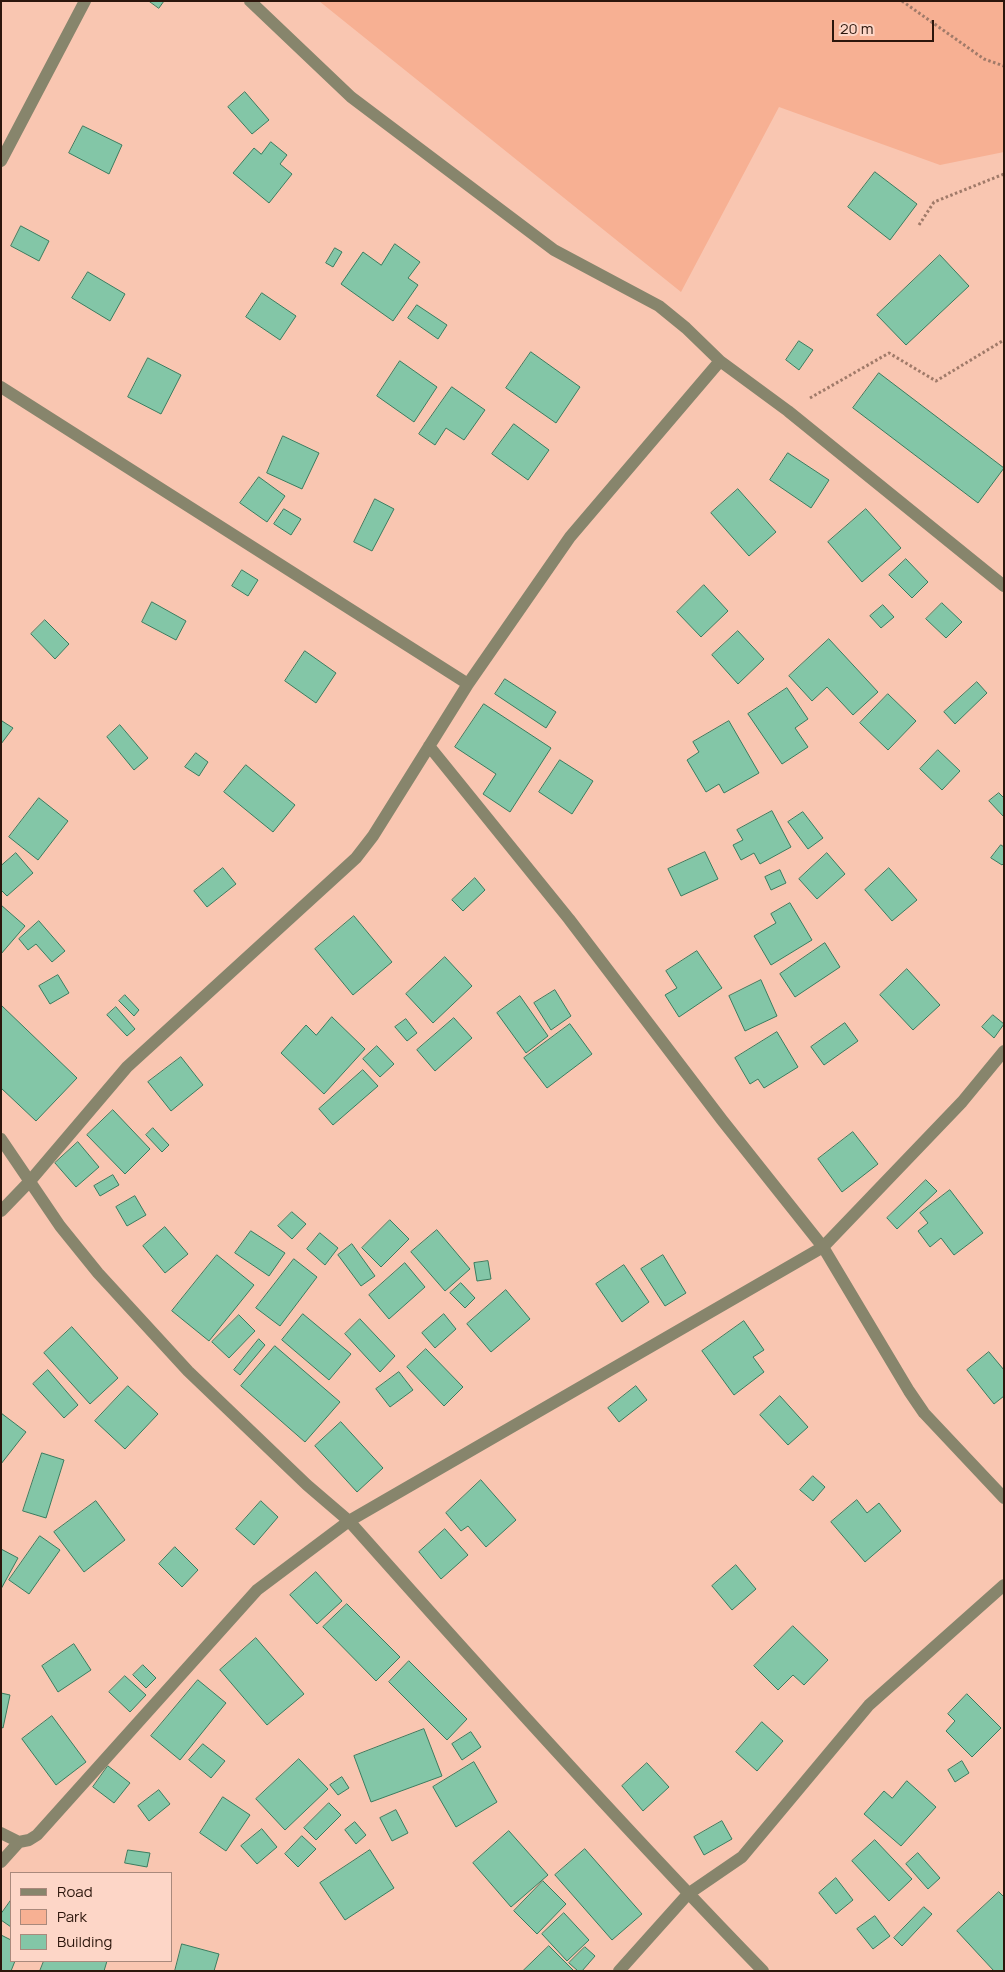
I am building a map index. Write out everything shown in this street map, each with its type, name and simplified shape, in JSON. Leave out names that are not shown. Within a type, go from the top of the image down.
[{"type":"street","points":[[1,161],[85,1]]},
{"type":"street","points":[[250,1],[351,97],[547,244],[659,306],[686,328],[720,361],[788,411],[1004,586]]},
{"type":"street","points":[[1,1210],[30,1180],[127,1067],[356,858],[373,836],[468,684],[570,536],[720,361]]},
{"type":"street","points":[[1,387],[468,684]]},
{"type":"street","points":[[429,746],[569,919],[722,1120],[823,1247],[924,1414],[1004,1498]]},
{"type":"street","points":[[1,1862],[20,1842],[29,1840],[37,1834],[257,1590],[349,1521],[823,1247],[962,1102],[1004,1051]]},
{"type":"street","points":[[1,1139],[60,1226],[98,1273],[188,1371],[307,1484],[349,1521],[446,1630],[688,1894],[763,1971]]},
{"type":"street","points":[[619,1971],[688,1894],[742,1857],[869,1705],[1004,1585]]},
{"type":"street","points":[[1,1833],[20,1842]]},
{"type":"path","points":[[902,1],[984,59],[1004,66]]},
{"type":"path","points":[[919,225],[934,202],[1004,174]]},
{"type":"path","points":[[788,411],[889,353],[936,381],[1004,340]]},
{"type":"green space","points":[[319,1],[1004,1],[1004,152],[940,165],[779,107],[681,292]]},
{"type":"building","points":[[149,1],[164,1],[159,8]]},
{"type":"building","points":[[245,92],[269,120],[252,134],[228,107]]},
{"type":"building","points":[[83,126],[122,145],[109,174],[69,153]]},
{"type":"building","points":[[271,142],[287,155],[280,164],[292,174],[269,203],[233,173],[254,148],[261,154]]},
{"type":"building","points":[[875,172],[917,204],[890,240],[848,207]]},
{"type":"building","points":[[21,226],[49,241],[39,261],[11,246]]},
{"type":"building","points":[[395,244],[420,262],[408,278],[418,285],[393,321],[341,284],[363,252],[381,265]]},
{"type":"building","points":[[335,248],[342,252],[333,267],[326,263]]},
{"type":"building","points":[[940,255],[969,286],[906,345],[877,315]]},
{"type":"building","points":[[88,272],[125,294],[110,321],[72,298]]},
{"type":"building","points":[[262,293],[296,316],[280,340],[246,317]]},
{"type":"building","points":[[417,305],[447,325],[438,339],[408,318]]},
{"type":"building","points":[[799,341],[813,350],[799,370],[786,360]]},
{"type":"building","points":[[531,352],[580,387],[556,423],[506,388]]},
{"type":"building","points":[[148,358],[181,375],[161,414],[128,397]]},
{"type":"building","points":[[400,361],[437,387],[414,422],[377,396]]},
{"type":"building","points":[[879,373],[1004,468],[978,503],[853,408]]},
{"type":"building","points":[[452,387],[485,410],[464,440],[446,428],[435,445],[419,434]]},
{"type":"building","points":[[514,424],[549,450],[528,480],[492,454]]},
{"type":"building","points":[[283,436],[319,453],[302,489],[267,473]]},
{"type":"building","points":[[788,453],[829,480],[811,508],[770,480]]},
{"type":"building","points":[[259,477],[285,496],[267,522],[240,503]]},
{"type":"building","points":[[738,489],[776,532],[749,556],[711,513]]},
{"type":"building","points":[[375,499],[394,509],[372,551],[354,542]]},
{"type":"building","points":[[284,509],[301,519],[291,535],[274,524]]},
{"type":"building","points":[[866,509],[901,548],[862,582],[828,542]]},
{"type":"building","points":[[906,559],[928,582],[912,598],[889,575]]},
{"type":"building","points":[[242,570],[258,580],[248,596],[232,586]]},
{"type":"building","points":[[704,585],[728,611],[701,637],[677,612]]},
{"type":"building","points":[[152,602],[186,621],[176,640],[142,622]]},
{"type":"building","points":[[942,603],[962,622],[946,638],[926,619]]},
{"type":"building","points":[[883,605],[894,617],[881,628],[870,616]]},
{"type":"building","points":[[45,620],[69,644],[55,659],[31,634]]},
{"type":"building","points":[[738,631],[764,659],[738,684],[712,655]]},
{"type":"building","points":[[829,639],[878,692],[853,715],[827,687],[812,701],[789,676]]},
{"type":"building","points":[[305,651],[336,673],[316,703],[285,681]]},
{"type":"building","points":[[505,679],[556,712],[546,728],[495,694]]},
{"type":"building","points":[[977,682],[987,693],[955,724],[944,712]]},
{"type":"building","points":[[787,688],[808,719],[795,728],[808,747],[782,764],[748,714]]},
{"type":"building","points":[[888,694],[916,721],[888,750],[860,723]]},
{"type":"building","points":[[484,704],[551,748],[510,812],[483,794],[496,774],[455,747]]},
{"type":"building","points":[[729,721],[759,773],[724,793],[719,784],[706,792],[687,760],[699,752],[693,742]]},
{"type":"building","points":[[1,722],[13,728],[1,744]]},
{"type":"building","points":[[120,725],[148,758],[134,770],[107,737]]},
{"type":"building","points":[[938,750],[960,771],[942,790],[920,769]]},
{"type":"building","points":[[196,753],[208,762],[199,776],[185,767]]},
{"type":"building","points":[[560,760],[593,781],[572,814],[539,792]]},
{"type":"building","points":[[246,765],[295,805],[273,832],[224,792]]},
{"type":"building","points":[[999,793],[1004,798],[1004,817],[989,801]]},
{"type":"building","points":[[39,798],[68,821],[38,860],[9,837]]},
{"type":"building","points":[[772,811],[791,847],[760,864],[754,853],[741,860],[733,845],[743,840],[737,830]]},
{"type":"building","points":[[803,812],[823,838],[808,849],[788,822]]},
{"type":"building","points":[[1001,845],[1004,847],[1004,863],[1002,865],[991,858]]},
{"type":"building","points":[[705,852],[718,879],[681,896],[668,869]]},
{"type":"building","points":[[16,853],[33,873],[7,896],[1,890],[1,866]]},
{"type":"building","points":[[827,853],[845,874],[817,899],[799,879]]},
{"type":"building","points":[[223,868],[236,884],[207,907],[194,891]]},
{"type":"building","points":[[889,868],[917,900],[892,921],[865,890]]},
{"type":"building","points":[[780,870],[786,883],[771,890],[765,877]]},
{"type":"building","points":[[475,878],[485,890],[463,911],[452,900]]},
{"type":"building","points":[[790,903],[812,940],[771,965],[754,936],[776,923],[771,914]]},
{"type":"building","points":[[1,905],[25,926],[1,954]]},
{"type":"building","points":[[354,916],[392,962],[353,995],[315,949]]},
{"type":"building","points":[[39,921],[65,951],[52,962],[36,944],[28,950],[19,939]]},
{"type":"building","points":[[825,943],[840,967],[795,997],[780,974]]},
{"type":"building","points":[[697,951],[722,988],[679,1017],[665,995],[677,988],[666,971]]},
{"type":"building","points":[[445,957],[472,986],[433,1023],[406,994]]},
{"type":"building","points":[[907,969],[940,1005],[913,1030],[880,995]]},
{"type":"building","points":[[58,975],[69,993],[50,1004],[39,986]]},
{"type":"building","points":[[761,980],[777,1016],[745,1031],[729,996]]},
{"type":"building","points":[[555,990],[571,1016],[551,1030],[534,1003]]},
{"type":"building","points":[[125,995],[139,1010],[134,1016],[119,1001]]},
{"type":"building","points":[[520,996],[548,1036],[526,1053],[497,1013]]},
{"type":"building","points":[[1,1005],[77,1078],[36,1121],[1,1088]]},
{"type":"building","points":[[116,1007],[135,1029],[127,1036],[107,1015]]},
{"type":"building","points":[[993,1015],[1004,1024],[994,1038],[982,1027]]},
{"type":"building","points":[[332,1017],[365,1049],[324,1094],[281,1053],[306,1025],[316,1035]]},
{"type":"building","points":[[454,1018],[472,1038],[435,1071],[417,1050]]},
{"type":"building","points":[[406,1019],[417,1033],[407,1041],[395,1027]]},
{"type":"building","points":[[845,1023],[858,1041],[824,1065],[811,1047]]},
{"type":"building","points":[[570,1024],[592,1054],[547,1088],[524,1058]]},
{"type":"building","points":[[777,1032],[798,1067],[764,1088],[758,1079],[750,1084],[735,1058]]},
{"type":"building","points":[[377,1046],[394,1064],[380,1077],[363,1059]]},
{"type":"building","points":[[181,1057],[203,1085],[171,1111],[148,1082]]},
{"type":"building","points":[[363,1070],[378,1086],[333,1125],[319,1109]]},
{"type":"building","points":[[113,1110],[150,1149],[125,1174],[87,1135]]},
{"type":"building","points":[[153,1128],[169,1145],[162,1152],[146,1135]]},
{"type":"building","points":[[853,1132],[878,1164],[842,1192],[818,1159]]},
{"type":"building","points":[[78,1142],[99,1167],[76,1187],[55,1163]]},
{"type":"building","points":[[113,1175],[119,1185],[100,1196],[94,1186]]},
{"type":"building","points":[[926,1180],[937,1191],[897,1229],[887,1218]]},
{"type":"building","points":[[950,1190],[983,1233],[954,1255],[941,1238],[930,1247],[918,1231],[928,1223],[920,1213]]},
{"type":"building","points":[[135,1196],[146,1215],[127,1226],[116,1207]]},
{"type":"building","points":[[292,1212],[306,1224],[292,1239],[278,1226]]},
{"type":"building","points":[[390,1220],[409,1239],[381,1267],[362,1248]]},
{"type":"building","points":[[165,1227],[188,1254],[165,1273],[143,1246]]},
{"type":"building","points":[[437,1230],[470,1269],[445,1291],[411,1252]]},
{"type":"building","points":[[251,1231],[285,1253],[269,1276],[235,1253]]},
{"type":"building","points":[[320,1233],[338,1248],[325,1265],[307,1249]]},
{"type":"building","points":[[352,1244],[375,1276],[361,1286],[338,1255]]},
{"type":"building","points":[[217,1255],[254,1285],[209,1341],[172,1311]]},
{"type":"building","points":[[663,1255],[686,1293],[665,1306],[641,1269]]},
{"type":"building","points":[[294,1259],[317,1277],[280,1326],[256,1308]]},
{"type":"building","points":[[488,1261],[491,1279],[477,1281],[474,1263]]},
{"type":"building","points":[[405,1263],[425,1287],[389,1319],[369,1295]]},
{"type":"building","points":[[624,1265],[649,1302],[622,1322],[596,1284]]},
{"type":"building","points":[[461,1283],[475,1298],[465,1308],[450,1293]]},
{"type":"building","points":[[506,1290],[530,1319],[491,1352],[467,1324]]},
{"type":"building","points":[[303,1314],[351,1354],[329,1380],[282,1340]]},
{"type":"building","points":[[444,1314],[456,1329],[435,1348],[422,1333]]},
{"type":"building","points":[[239,1315],[255,1331],[229,1358],[212,1342]]},
{"type":"building","points":[[360,1319],[395,1356],[380,1372],[345,1334]]},
{"type":"building","points":[[744,1321],[764,1350],[753,1357],[764,1372],[734,1395],[702,1351]]},
{"type":"building","points":[[72,1327],[118,1378],[90,1404],[44,1353]]},
{"type":"building","points":[[259,1339],[265,1345],[240,1375],[234,1370]]},
{"type":"building","points":[[275,1346],[340,1402],[305,1442],[241,1386]]},
{"type":"building","points":[[426,1349],[463,1387],[444,1406],[407,1367]]},
{"type":"building","points":[[989,1352],[1004,1370],[1004,1396],[994,1404],[967,1370]]},
{"type":"building","points":[[48,1370],[78,1405],[64,1418],[33,1384]]},
{"type":"building","points":[[399,1372],[413,1390],[390,1407],[376,1389]]},
{"type":"building","points":[[128,1386],[158,1414],[125,1449],[95,1421]]},
{"type":"building","points":[[636,1386],[647,1400],[619,1422],[608,1408]]},
{"type":"building","points":[[780,1396],[808,1427],[788,1445],[760,1415]]},
{"type":"building","points":[[1,1413],[26,1432],[1,1464]]},
{"type":"building","points":[[341,1422],[383,1468],[357,1492],[315,1446]]},
{"type":"building","points":[[42,1453],[64,1460],[46,1518],[23,1511]]},
{"type":"building","points":[[813,1476],[825,1487],[813,1501],[800,1490]]},
{"type":"building","points":[[481,1480],[516,1520],[486,1547],[468,1526],[461,1531],[446,1513]]},
{"type":"building","points":[[857,1500],[867,1513],[879,1503],[901,1531],[865,1562],[831,1522]]},
{"type":"building","points":[[96,1501],[125,1540],[84,1572],[54,1532]]},
{"type":"building","points":[[261,1501],[278,1517],[254,1545],[236,1529]]},
{"type":"building","points":[[445,1529],[468,1555],[441,1579],[419,1552]]},
{"type":"building","points":[[40,1536],[60,1550],[29,1594],[9,1580]]},
{"type":"building","points":[[175,1547],[198,1570],[182,1587],[159,1564]]},
{"type":"building","points":[[1,1549],[18,1558],[1,1589]]},
{"type":"building","points":[[736,1565],[756,1589],[732,1610],[712,1586]]},
{"type":"building","points":[[316,1572],[342,1601],[317,1624],[290,1595]]},
{"type":"building","points":[[347,1604],[400,1657],[376,1681],[323,1627]]},
{"type":"building","points":[[793,1626],[828,1660],[804,1685],[793,1675],[778,1690],[754,1666]]},
{"type":"building","points":[[256,1638],[304,1694],[267,1725],[220,1670]]},
{"type":"building","points":[[74,1644],[91,1670],[58,1692],[42,1666]]},
{"type":"building","points":[[409,1661],[467,1719],[447,1740],[389,1682]]},
{"type":"building","points":[[143,1665],[156,1678],[146,1688],[133,1675]]},
{"type":"building","points":[[125,1676],[146,1695],[130,1712],[109,1692]]},
{"type":"building","points":[[198,1680],[226,1703],[180,1760],[151,1736]]},
{"type":"building","points":[[1,1693],[10,1695],[3,1728],[1,1727]]},
{"type":"building","points":[[967,1694],[1001,1728],[972,1757],[946,1731],[955,1721],[948,1714]]},
{"type":"building","points":[[52,1716],[86,1762],[56,1785],[22,1739]]},
{"type":"building","points":[[762,1722],[783,1741],[757,1771],[736,1752]]},
{"type":"building","points":[[424,1729],[442,1776],[371,1802],[354,1756]]},
{"type":"building","points":[[471,1732],[481,1747],[462,1760],[452,1744]]},
{"type":"building","points":[[203,1744],[225,1761],[211,1778],[189,1760]]},
{"type":"building","points":[[299,1759],[328,1789],[285,1830],[256,1799]]},
{"type":"building","points":[[962,1761],[969,1773],[955,1782],[948,1770]]},
{"type":"building","points":[[474,1762],[497,1802],[456,1827],[433,1787]]},
{"type":"building","points":[[647,1763],[669,1787],[643,1811],[622,1786]]},
{"type":"building","points":[[108,1766],[130,1783],[114,1803],[93,1787]]},
{"type":"building","points":[[342,1777],[349,1788],[338,1795],[330,1785]]},
{"type":"building","points":[[907,1781],[936,1807],[901,1846],[864,1814],[884,1791],[892,1798]]},
{"type":"building","points":[[159,1790],[170,1804],[149,1821],[138,1806]]},
{"type":"building","points":[[223,1797],[250,1815],[226,1851],[200,1833]]},
{"type":"building","points":[[329,1803],[341,1815],[316,1840],[304,1828]]},
{"type":"building","points":[[396,1810],[408,1833],[392,1841],[380,1818]]},
{"type":"building","points":[[722,1821],[732,1839],[704,1855],[694,1837]]},
{"type":"building","points":[[355,1822],[366,1835],[356,1844],[345,1830]]},
{"type":"building","points":[[262,1829],[277,1847],[257,1864],[241,1846]]},
{"type":"building","points":[[509,1831],[548,1875],[511,1907],[473,1863]]},
{"type":"building","points":[[302,1836],[316,1849],[298,1867],[285,1854]]},
{"type":"building","points":[[875,1840],[912,1879],[889,1901],[852,1861]]},
{"type":"building","points":[[585,1849],[642,1914],[612,1940],[555,1875]]},
{"type":"building","points":[[128,1850],[150,1853],[147,1867],[125,1863]]},
{"type":"building","points":[[370,1850],[394,1888],[345,1920],[320,1883]]},
{"type":"building","points":[[918,1853],[940,1878],[928,1889],[906,1864]]},
{"type":"building","points":[[836,1878],[853,1900],[836,1914],[819,1893]]},
{"type":"building","points":[[543,1881],[566,1904],[537,1934],[514,1911]]},
{"type":"building","points":[[999,1892],[1004,1897],[1004,1971],[994,1971],[957,1931]]},
{"type":"building","points":[[10,1901],[10,1926],[1,1920],[1,1914]]},
{"type":"building","points":[[924,1907],[932,1914],[902,1946],[894,1938]]},
{"type":"building","points":[[564,1913],[589,1940],[567,1961],[542,1934]]},
{"type":"building","points":[[875,1916],[890,1936],[873,1949],[857,1929]]},
{"type":"building","points":[[1,1935],[10,1940],[10,1962],[15,1962],[11,1971],[1,1971]]},
{"type":"building","points":[[182,1944],[219,1954],[214,1971],[175,1971]]},
{"type":"building","points":[[549,1946],[574,1971],[523,1971]]},
{"type":"building","points":[[585,1947],[595,1956],[582,1971],[578,1971],[569,1963]]},
{"type":"building","points":[[44,1962],[107,1962],[104,1971],[40,1971]]}]
